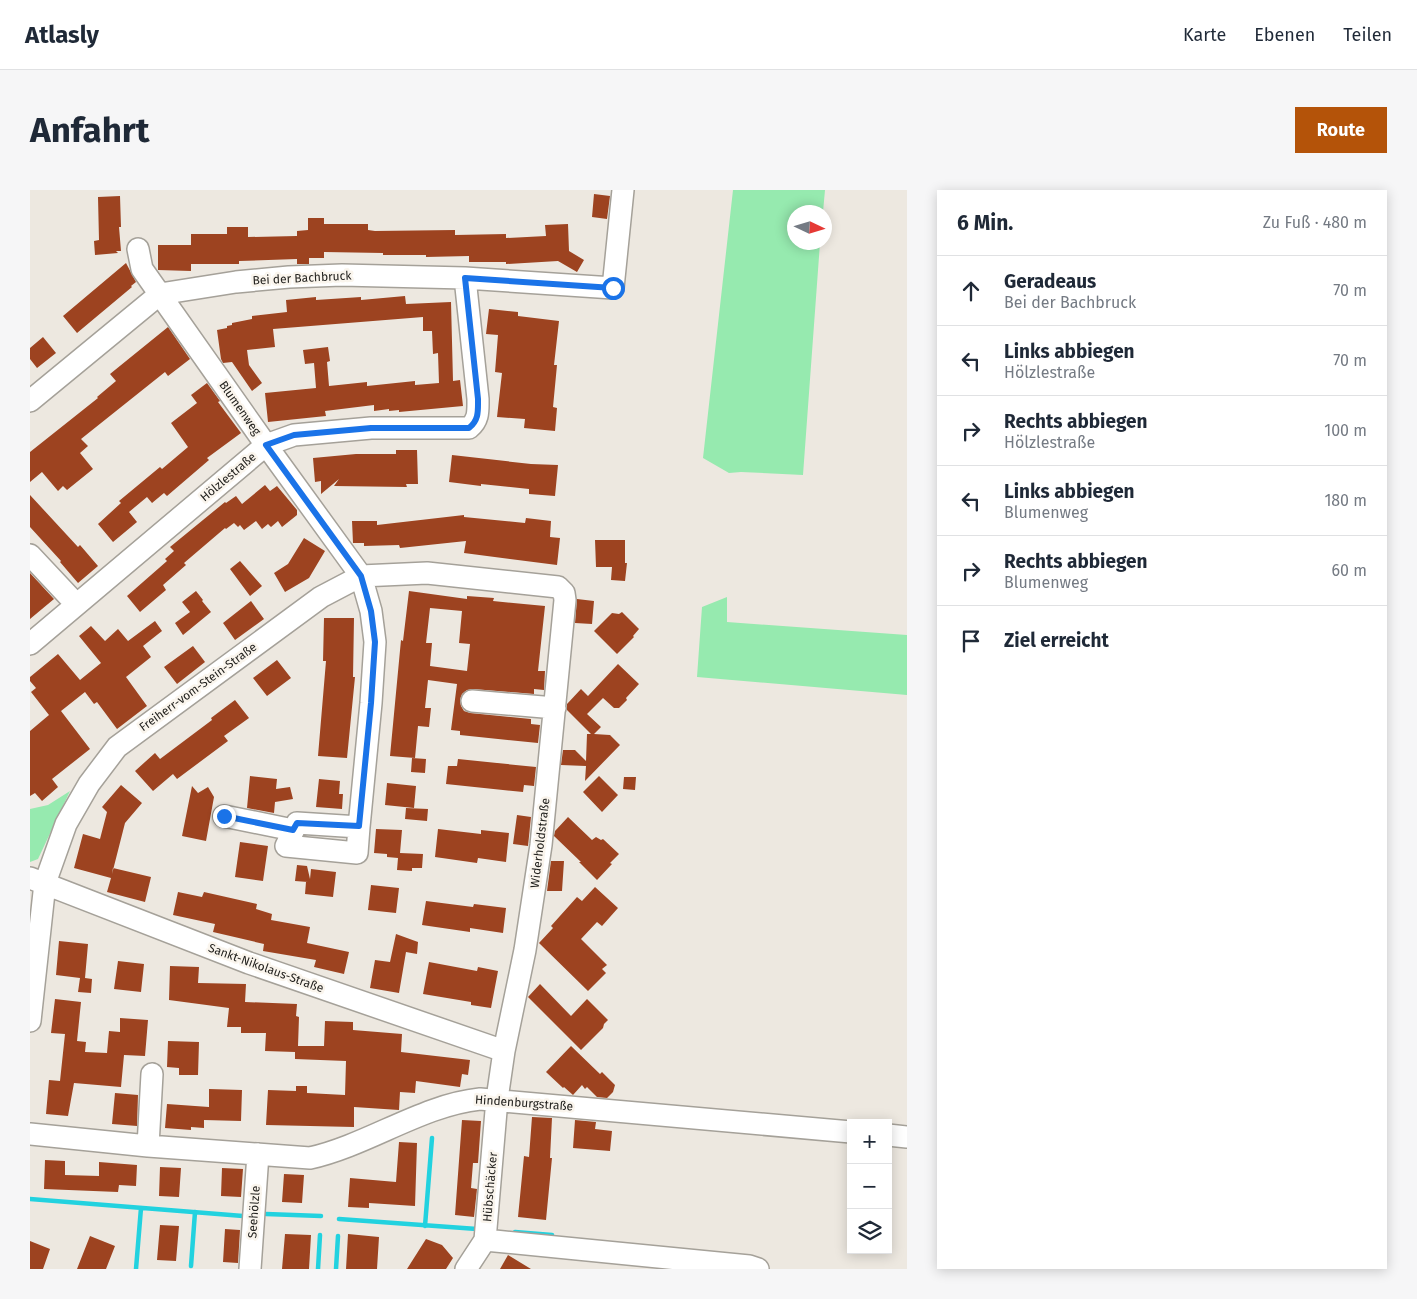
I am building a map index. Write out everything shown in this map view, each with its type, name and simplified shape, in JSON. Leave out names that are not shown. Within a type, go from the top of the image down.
[{"type":"street","name":"Bei der Bachbruck","points":[[160,294],[236,282],[342,275],[465,278],[613,288],[623,190]]},
{"type":"street","name":"Blumenweg","points":[[138,249],[142,269],[361,576],[371,611],[375,642],[359,826],[297,823],[293,830],[224,816]]},
{"type":"street","name":"Hölzlestraße","points":[[30,644],[266,445],[294,435],[371,428],[469,428],[476,423],[478,399],[465,278]]},
{"type":"street","points":[[30,401],[160,294]]},
{"type":"street","points":[[30,555],[76,604]]},
{"type":"street","name":"Freiherr-vom-Stein-Straße","points":[[30,1021],[37,881],[89,784],[117,747],[321,597],[361,576],[427,573],[558,587]]},
{"type":"street","name":"Widerholdstraße","points":[[498,1099],[504,1051],[525,950],[542,846],[565,600],[564,592],[558,587]]},
{"type":"street","points":[[472,701],[555,708]]},
{"type":"street","name":"Sankt-Nikolaus-Straße","points":[[37,881],[249,963],[504,1051]]},
{"type":"street","points":[[148,1146],[152,1074]]},
{"type":"street","name":"Hindenburgstraße","points":[[30,1134],[148,1146],[310,1158],[331,1153],[450,1104],[480,1099],[498,1099],[847,1132]]},
{"type":"street","name":"Hübschäcker","points":[[466,1269],[485,1240],[498,1099]]},
{"type":"street","points":[[892,1135],[907,1137]]},
{"type":"street","name":"Seehölzle","points":[[250,1269],[258,1154]]},
{"type":"street","points":[[485,1240],[740,1265],[758,1269]]},
{"type":"green space","points":[[733,190],[825,190],[824,205],[787,205],[787,250],[819,250],[803,475],[729,473],[703,458]]},
{"type":"green space","points":[[727,597],[727,622],[907,635],[907,695],[697,677],[702,607]]},
{"type":"green space","points":[[70,791],[38,859],[30,862],[30,809],[48,805]]},
{"type":"building","points":[[594,194],[610,196],[607,219],[592,217]]},
{"type":"building","points":[[120,196],[121,227],[119,227],[121,251],[116,251],[118,253],[95,255],[94,241],[99,240],[98,197]]},
{"type":"building","points":[[308,218],[324,218],[324,224],[368,224],[368,230],[375,231],[455,230],[455,235],[506,234],[506,238],[546,236],[545,225],[568,224],[569,251],[584,260],[577,272],[558,261],[506,264],[506,262],[469,262],[469,256],[426,257],[426,255],[324,252],[324,258],[309,258],[309,264],[297,264],[297,259],[239,261],[239,264],[191,264],[191,271],[158,270],[158,245],[191,245],[191,234],[227,234],[227,227],[248,227],[248,237],[297,236],[297,231],[308,230]]},
{"type":"building","points":[[126,263],[136,282],[77,333],[63,316]]},
{"type":"building","points":[[405,296],[406,304],[451,302],[453,381],[460,380],[463,406],[399,412],[399,410],[389,411],[389,409],[374,411],[374,405],[325,411],[326,416],[268,422],[265,393],[316,388],[314,363],[305,364],[303,350],[328,347],[330,361],[327,362],[329,386],[367,382],[367,386],[415,381],[415,385],[439,383],[438,353],[433,354],[432,331],[423,331],[423,317],[273,329],[275,347],[247,350],[249,365],[262,383],[252,391],[232,362],[223,363],[221,359],[217,330],[227,328],[232,323],[252,319],[252,316],[287,312],[286,300],[316,297],[316,300],[361,297],[361,300]]},
{"type":"building","points":[[489,309],[518,312],[518,316],[559,321],[554,365],[557,365],[553,407],[557,408],[555,431],[524,428],[525,419],[497,417],[502,373],[495,372],[498,335],[486,334]]},
{"type":"building","points":[[168,327],[190,359],[168,376],[165,372],[81,439],[88,446],[80,453],[93,469],[67,490],[63,486],[58,491],[42,472],[30,482],[30,452],[98,398],[116,381],[110,374]]},
{"type":"building","points":[[43,337],[56,353],[37,368],[30,359],[30,348]]},
{"type":"building","points":[[207,383],[220,401],[218,402],[241,433],[207,458],[209,460],[167,496],[164,493],[152,503],[147,497],[129,512],[137,522],[113,542],[98,524],[121,503],[119,501],[160,467],[162,469],[188,447],[171,423],[197,403],[191,395]]},
{"type":"building","points":[[396,450],[417,450],[418,484],[406,484],[407,487],[334,486],[339,479],[321,494],[321,481],[315,482],[313,458],[356,454],[396,454]]},
{"type":"building","points":[[452,455],[531,464],[558,465],[555,496],[529,494],[529,489],[449,482]]},
{"type":"building","points":[[265,485],[270,491],[277,486],[297,510],[297,515],[282,527],[278,521],[271,527],[268,524],[262,529],[256,521],[244,530],[240,525],[238,527],[234,523],[225,528],[184,563],[186,565],[163,585],[166,590],[140,612],[127,596],[167,561],[165,559],[174,551],[170,547],[225,502],[236,496],[242,504]]},
{"type":"building","points":[[30,495],[78,547],[80,545],[98,566],[78,583],[30,527]]},
{"type":"building","points":[[464,515],[464,517],[525,523],[526,518],[551,521],[550,537],[560,538],[557,565],[464,553],[466,541],[400,548],[399,545],[364,546],[364,543],[353,543],[352,521],[377,521],[377,525]]},
{"type":"building","points":[[304,538],[325,551],[309,578],[285,592],[274,573],[288,564]]},
{"type":"building","points":[[595,540],[625,540],[625,563],[627,563],[625,581],[611,580],[612,567],[596,567]]},
{"type":"building","points":[[240,561],[262,586],[250,596],[230,569]]},
{"type":"building","points":[[30,573],[54,599],[30,619]]},
{"type":"building","points":[[196,591],[211,612],[183,635],[175,623],[190,612],[182,602]]},
{"type":"building","points":[[409,591],[467,599],[467,596],[494,598],[493,601],[545,606],[538,671],[545,671],[544,690],[534,689],[534,694],[473,689],[467,690],[462,694],[460,700],[464,711],[470,713],[531,719],[531,724],[540,725],[538,743],[460,735],[460,731],[451,730],[457,684],[428,680],[425,708],[431,708],[429,727],[418,726],[415,758],[390,756],[401,640],[403,641]],"holes":[[[430,608],[462,611],[459,643],[470,644],[467,671],[430,666],[432,643],[426,643]]]},
{"type":"building","points":[[577,599],[594,601],[592,624],[575,623]]},
{"type":"building","points":[[251,601],[264,619],[235,640],[223,623]]},
{"type":"building","points":[[622,612],[639,629],[634,637],[617,654],[594,631],[612,613],[619,614]]},
{"type":"building","points":[[324,618],[354,618],[353,677],[355,677],[347,758],[318,756],[326,661],[323,661]]},
{"type":"building","points":[[155,621],[162,631],[143,646],[151,657],[126,677],[147,706],[117,729],[97,702],[94,704],[85,692],[61,711],[90,749],[52,779],[58,787],[42,801],[35,793],[30,796],[30,731],[49,715],[31,692],[36,688],[30,681],[30,677],[58,654],[80,680],[101,663],[79,636],[91,626],[105,641],[118,629],[128,641]]},
{"type":"building","points":[[193,646],[205,662],[177,684],[164,667]]},
{"type":"building","points":[[277,660],[291,678],[267,696],[253,678]]},
{"type":"building","points":[[618,664],[639,684],[619,708],[614,708],[603,698],[587,714],[601,727],[594,734],[610,735],[620,745],[585,781],[586,766],[561,765],[563,750],[575,750],[586,761],[587,734],[591,734],[567,710],[567,704],[581,689],[588,696]]},
{"type":"building","points":[[235,700],[249,718],[224,736],[228,741],[177,779],[173,774],[153,791],[135,771],[155,753],[160,759]]},
{"type":"building","points":[[412,758],[426,759],[425,773],[411,772]]},
{"type":"building","points":[[458,759],[536,767],[534,786],[524,785],[523,792],[446,784],[448,766],[457,766]]},
{"type":"building","points":[[250,776],[277,779],[276,789],[290,787],[293,799],[275,802],[274,813],[247,808]]},
{"type":"building","points":[[599,776],[618,795],[602,812],[583,792]]},
{"type":"building","points":[[624,777],[636,777],[635,790],[623,789]]},
{"type":"building","points":[[319,779],[340,781],[339,794],[343,794],[342,809],[316,807]]},
{"type":"building","points":[[387,783],[416,786],[414,808],[385,805]]},
{"type":"building","points":[[121,785],[142,803],[125,823],[113,868],[151,877],[145,902],[107,892],[111,878],[74,868],[83,834],[100,839],[107,812],[102,807]]},
{"type":"building","points":[[192,786],[198,793],[208,787],[214,797],[206,841],[182,836]]},
{"type":"building","points":[[406,808],[428,809],[427,821],[405,819]]},
{"type":"building","points":[[517,815],[531,817],[528,846],[513,844]]},
{"type":"building","points":[[568,817],[592,840],[596,837],[601,840],[603,839],[619,854],[597,880],[554,836],[555,831]]},
{"type":"building","points":[[376,829],[402,830],[400,853],[423,854],[422,868],[412,868],[412,871],[397,870],[398,858],[387,857],[387,854],[374,853]]},
{"type":"building","points":[[438,829],[481,834],[481,830],[509,833],[506,862],[478,858],[477,863],[435,857]]},
{"type":"building","points":[[240,842],[268,846],[263,881],[235,877]]},
{"type":"building","points":[[551,861],[564,861],[562,891],[547,891]]},
{"type":"building","points":[[297,865],[307,866],[310,879],[311,869],[336,872],[333,897],[305,894],[306,882],[308,882],[295,881]]},
{"type":"building","points":[[371,885],[399,888],[396,913],[368,910]]},
{"type":"building","points":[[595,887],[618,908],[602,926],[597,922],[581,939],[607,965],[602,969],[606,973],[588,991],[539,943],[553,928],[551,926],[577,897],[582,901]]},
{"type":"building","points":[[178,892],[202,897],[204,892],[257,904],[256,909],[272,914],[271,920],[310,927],[307,943],[349,952],[344,974],[314,967],[316,960],[263,951],[264,944],[213,932],[215,924],[173,915]]},
{"type":"building","points":[[426,901],[473,907],[474,904],[506,908],[503,933],[470,928],[470,932],[422,925]]},
{"type":"building","points":[[396,934],[418,942],[417,954],[406,952],[399,993],[370,988],[375,960],[390,962]]},
{"type":"building","points":[[59,941],[88,944],[85,978],[92,979],[91,993],[78,992],[80,978],[56,975]]},
{"type":"building","points":[[118,961],[144,964],[141,992],[114,989]]},
{"type":"building","points":[[429,962],[477,971],[478,967],[498,971],[491,1008],[471,1005],[471,1002],[423,994]]},
{"type":"building","points":[[170,966],[199,967],[198,983],[246,984],[245,1002],[297,1004],[296,1016],[299,1017],[298,1046],[324,1046],[325,1021],[353,1022],[353,1030],[402,1034],[401,1052],[470,1060],[468,1075],[462,1074],[460,1087],[416,1081],[415,1093],[400,1092],[399,1110],[354,1107],[354,1127],[266,1125],[268,1090],[296,1091],[296,1086],[307,1086],[307,1093],[345,1095],[346,1061],[295,1059],[295,1052],[265,1051],[266,1033],[241,1033],[241,1027],[227,1027],[229,1008],[169,1000]]},
{"type":"building","points":[[540,984],[571,1016],[587,999],[608,1020],[603,1028],[581,1050],[528,997]]},
{"type":"building","points":[[55,999],[81,1002],[77,1041],[86,1042],[85,1052],[107,1053],[109,1031],[120,1032],[120,1018],[148,1020],[145,1056],[124,1055],[121,1087],[74,1083],[68,1116],[46,1114],[49,1080],[60,1081],[65,1034],[51,1033]]},
{"type":"building","points":[[168,1041],[199,1042],[198,1075],[179,1075],[179,1068],[167,1067]]},
{"type":"building","points":[[571,1046],[600,1074],[602,1072],[615,1085],[613,1092],[607,1098],[597,1097],[587,1087],[585,1089],[582,1085],[573,1095],[546,1072]]},
{"type":"building","points":[[209,1089],[242,1090],[241,1121],[204,1120],[204,1128],[191,1127],[191,1130],[165,1128],[167,1104],[209,1107]]},
{"type":"building","points":[[115,1093],[138,1095],[137,1126],[112,1124]]},
{"type":"building","points":[[532,1117],[552,1118],[550,1158],[552,1158],[546,1220],[518,1217],[524,1156],[529,1157]]},
{"type":"building","points":[[462,1120],[481,1121],[478,1163],[473,1163],[471,1188],[477,1189],[474,1217],[455,1215]]},
{"type":"building","points":[[575,1120],[596,1122],[595,1129],[612,1131],[610,1151],[573,1148]]},
{"type":"building","points":[[399,1142],[417,1143],[415,1206],[369,1203],[369,1208],[348,1207],[350,1178],[396,1182]]},
{"type":"building","points":[[45,1160],[65,1161],[65,1175],[99,1176],[99,1162],[137,1165],[136,1186],[119,1185],[118,1192],[44,1189]]},
{"type":"building","points":[[160,1167],[181,1168],[179,1197],[159,1196]]},
{"type":"building","points":[[222,1168],[243,1169],[241,1197],[221,1196]]},
{"type":"building","points":[[284,1174],[304,1175],[302,1203],[282,1202]]},
{"type":"building","points":[[160,1225],[179,1226],[176,1261],[157,1260]]},
{"type":"building","points":[[225,1229],[240,1230],[238,1263],[223,1262]]},
{"type":"building","points":[[285,1234],[311,1235],[309,1269],[282,1269]]},
{"type":"building","points":[[348,1234],[379,1237],[377,1269],[346,1269]]},
{"type":"building","points":[[90,1236],[115,1246],[106,1269],[77,1269]]},
{"type":"building","points":[[426,1239],[442,1245],[453,1258],[446,1269],[407,1269]]},
{"type":"building","points":[[30,1241],[50,1249],[43,1269],[30,1269]]},
{"type":"building","points":[[508,1255],[531,1269],[500,1269]]},
{"type":"waterway","points":[[425,1226],[432,1138]]},
{"type":"waterway","points":[[30,1199],[243,1216]]},
{"type":"waterway","points":[[136,1269],[141,1208]]},
{"type":"waterway","points":[[191,1266],[195,1212]]},
{"type":"waterway","points":[[266,1214],[321,1216]]},
{"type":"waterway","points":[[339,1219],[477,1229]]},
{"type":"waterway","points":[[515,1232],[552,1235]]},
{"type":"waterway","points":[[318,1269],[320,1235]]},
{"type":"waterway","points":[[336,1269],[338,1236]]},
{"type":"route","points":[[224,816],[293,830],[297,823],[359,826],[375,642],[371,611],[361,576],[266,445],[294,435],[371,428],[469,428],[476,423],[478,399],[465,278],[613,288]]}]
